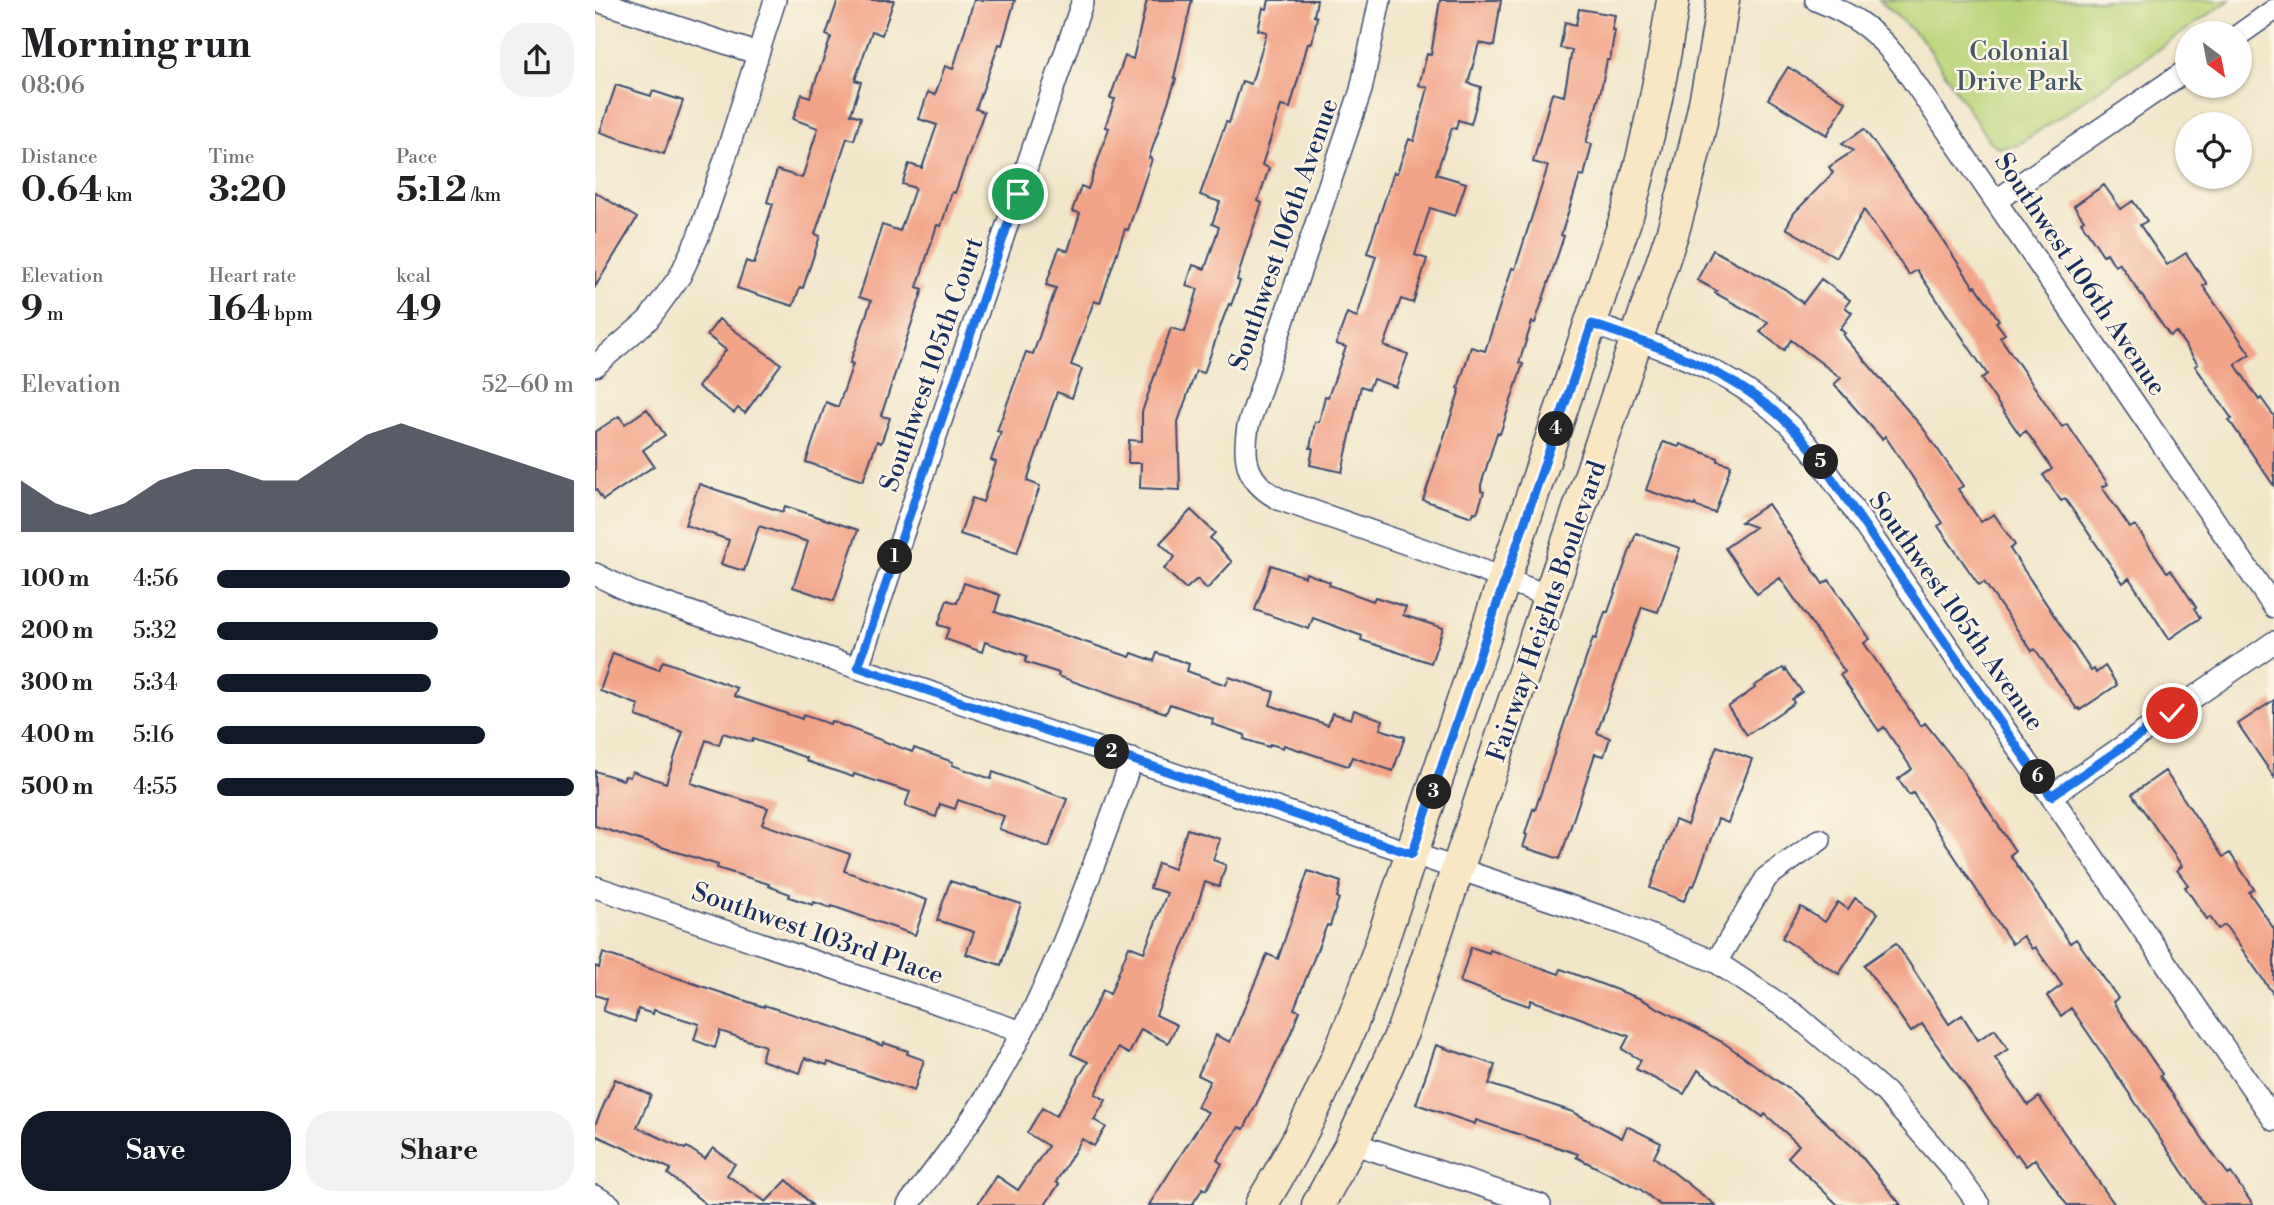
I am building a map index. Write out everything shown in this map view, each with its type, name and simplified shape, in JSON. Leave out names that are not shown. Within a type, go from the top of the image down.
[{"type":"street","points":[[595,0],[756,53]]},
{"type":"street","points":[[595,366],[648,320],[680,276],[698,237],[719,176],[775,0]]},
{"type":"street","name":"Southwest 105th Court","points":[[858,667],[1083,0]]},
{"type":"street","name":"Southwest 106th Avenue","points":[[1380,0],[1361,90],[1248,426],[1245,451],[1247,463],[1257,485],[1291,505],[1505,580]]},
{"type":"street","name":"Fairway Heights Boulevard","points":[[1261,1205],[1290,1156],[1346,1039],[1412,854],[1592,324],[1646,146],[1663,70],[1673,0]]},
{"type":"street","name":"Fairway Heights Boulevard","points":[[1318,1205],[1352,1143],[1403,1030],[1551,597],[1673,230],[1697,141],[1717,45],[1723,0]]},
{"type":"street","name":"Southwest 106th Avenue","points":[[1816,0],[1858,19],[1892,51],[1997,200],[2274,607]]},
{"type":"street","points":[[2252,26],[2274,10]]},
{"type":"street","points":[[1997,200],[2175,78]]},
{"type":"street","name":"Southwest 105th Avenue","points":[[1592,324],[1682,356],[1717,372],[1761,399],[1799,433],[2274,1119]]},
{"type":"street","points":[[595,574],[633,593],[1620,923],[1716,961],[1774,998],[1859,1068],[1910,1119],[1979,1205]]},
{"type":"street","points":[[1505,580],[1551,597]]},
{"type":"street","points":[[2051,796],[2274,642]]},
{"type":"street","points":[[908,1205],[991,1089],[1022,1032],[1082,897],[1132,759]]},
{"type":"street","points":[[1716,961],[1767,877],[1820,840]]},
{"type":"street","name":"Southwest 103rd Place","points":[[595,887],[1022,1032]]},
{"type":"street","points":[[1352,1143],[1540,1205]]},
{"type":"street","points":[[595,1196],[610,1205]]},
{"type":"green space","name":"Colonial Drive Park","points":[[1879,0],[2230,0],[2199,21],[2175,21],[2175,38],[2018,145],[1999,148],[1989,141],[1924,41]]},
{"type":"building","points":[[838,0],[894,0],[882,35],[872,31],[855,80],[861,82],[851,114],[861,117],[854,140],[847,138],[815,234],[820,236],[803,288],[800,287],[793,306],[737,288],[746,261],[754,264],[773,204],[767,202],[777,170],[802,178],[818,128],[793,119],[802,94],[810,97],[831,37],[826,35]]},
{"type":"building","points":[[974,0],[1015,0],[1002,45],[999,44],[976,109],[984,112],[955,193],[952,192],[941,226],[937,225],[917,287],[923,289],[881,416],[890,418],[881,443],[877,441],[863,481],[806,462],[826,402],[838,407],[853,364],[850,363],[871,301],[859,297],[882,225],[900,231],[915,188],[902,184],[909,164],[922,168],[937,125],[919,119],[928,92],[935,95],[945,66],[953,69]]},
{"type":"building","points":[[1147,0],[1192,0],[1174,78],[1176,79],[1128,230],[1125,229],[1100,303],[1094,301],[1071,365],[1082,369],[1072,398],[1057,392],[1027,481],[1040,486],[1017,553],[960,534],[972,498],[983,502],[996,462],[991,460],[1001,432],[997,431],[1026,352],[1033,354],[1056,288],[1046,285],[1059,248],[1068,251],[1080,213],[1072,211],[1081,186],[1088,189],[1109,128],[1105,127],[1115,99],[1110,98],[1125,56],[1133,59]]},
{"type":"building","points":[[1269,0],[1317,0],[1312,43],[1308,43],[1290,108],[1281,106],[1262,165],[1269,168],[1258,201],[1262,203],[1237,280],[1240,281],[1204,373],[1196,371],[1178,422],[1180,490],[1140,488],[1141,463],[1128,463],[1129,440],[1142,441],[1142,412],[1171,328],[1185,332],[1198,289],[1186,286],[1193,265],[1205,269],[1219,227],[1212,224],[1220,202],[1200,195],[1226,122],[1229,123],[1242,81],[1251,84],[1267,32],[1258,30],[1263,8],[1267,9]]},
{"type":"building","points":[[1440,0],[1501,0],[1494,46],[1479,43],[1468,83],[1481,87],[1471,124],[1458,120],[1456,129],[1452,128],[1436,174],[1466,183],[1455,216],[1430,208],[1415,255],[1427,259],[1413,303],[1401,299],[1384,346],[1408,354],[1396,387],[1373,379],[1369,389],[1361,386],[1342,472],[1310,465],[1315,422],[1319,422],[1325,396],[1328,397],[1346,347],[1336,344],[1347,313],[1357,317],[1376,256],[1367,253],[1394,172],[1397,173],[1409,139],[1414,141],[1428,88],[1419,85],[1427,54],[1431,55]]},
{"type":"building","points":[[1579,9],[1615,15],[1610,60],[1607,60],[1586,143],[1592,144],[1584,176],[1580,175],[1561,235],[1564,236],[1535,323],[1532,322],[1519,363],[1523,364],[1481,485],[1481,491],[1484,492],[1477,513],[1474,512],[1472,517],[1423,500],[1471,347],[1485,351],[1548,166],[1533,162],[1552,93],[1564,96],[1572,50],[1560,48],[1565,22],[1576,25]]},
{"type":"building","points":[[1788,67],[1846,102],[1827,135],[1768,99]]},
{"type":"building","points":[[616,85],[651,96],[653,91],[683,101],[664,154],[600,132]]},
{"type":"building","points":[[1864,129],[1999,320],[1996,322],[2005,334],[2000,337],[2062,427],[2067,424],[2108,484],[2102,487],[2130,528],[2135,525],[2167,572],[2171,570],[2196,607],[2194,608],[2200,618],[2169,639],[2129,578],[2123,583],[2065,499],[2061,501],[2043,475],[2052,469],[2026,431],[2020,435],[1981,379],[1987,374],[1917,270],[1909,275],[1864,210],[1836,257],[1786,228],[1794,213],[1833,173],[1829,167],[1853,151],[1842,144]]},
{"type":"building","points":[[2104,185],[2121,209],[2133,201],[2147,221],[2140,225],[2167,265],[2186,253],[2207,284],[2203,286],[2250,354],[2235,364],[2259,400],[2261,398],[2274,416],[2274,486],[2229,420],[2232,419],[2195,366],[2198,364],[2176,332],[2170,336],[2119,263],[2115,266],[2107,253],[2103,255],[2081,222],[2084,220],[2074,206]]},
{"type":"building","points":[[595,192],[637,218],[595,287]]},
{"type":"building","points":[[1713,250],[1785,289],[1803,303],[1821,279],[1850,300],[1845,307],[1852,313],[1840,329],[1845,333],[1843,335],[1923,428],[1963,486],[1958,489],[1981,522],[1994,514],[2015,545],[2010,549],[2091,671],[2094,669],[2096,673],[2105,666],[2117,685],[2080,710],[2077,709],[1984,582],[1979,585],[1938,526],[1943,523],[1885,436],[1882,439],[1834,384],[1841,378],[1791,340],[1784,350],[1760,332],[1768,322],[1697,280]]},
{"type":"building","points":[[719,319],[781,364],[745,413],[738,408],[734,413],[698,387],[726,350],[707,335]]},
{"type":"building","points":[[647,409],[665,435],[643,450],[654,466],[603,500],[595,488],[595,432],[619,416],[625,424]]},
{"type":"building","points":[[1663,442],[1679,447],[1680,444],[1731,465],[1715,513],[1695,504],[1694,506],[1646,490]]},
{"type":"building","points":[[699,484],[783,512],[785,506],[858,530],[834,601],[793,587],[808,542],[759,526],[744,571],[721,564],[729,540],[685,525]]},
{"type":"building","points":[[1768,504],[1823,584],[1829,580],[1870,639],[1864,643],[1921,726],[1925,723],[1962,770],[2015,851],[2010,855],[2070,943],[2076,939],[2118,998],[2113,1002],[2162,1074],[2160,1076],[2218,1161],[2229,1175],[2231,1173],[2253,1205],[2205,1205],[2071,1008],[2061,1016],[2047,996],[2062,985],[2035,947],[2032,949],[2023,936],[2012,944],[1913,793],[1909,795],[1898,779],[1912,769],[1884,727],[1879,731],[1840,675],[1845,672],[1780,578],[1757,594],[1725,548],[1755,527],[1741,522]]},
{"type":"building","points":[[1191,510],[1215,533],[1210,538],[1232,562],[1207,589],[1197,579],[1186,589],[1164,569],[1175,557],[1160,543]]},
{"type":"building","points":[[1636,533],[1680,548],[1658,612],[1642,607],[1597,733],[1610,738],[1604,756],[1595,754],[1560,859],[1523,847],[1527,835],[1525,834],[1593,638],[1596,639],[1605,612],[1608,612]]},
{"type":"building","points":[[1271,565],[1305,577],[1306,573],[1330,582],[1329,585],[1373,601],[1375,597],[1406,607],[1403,615],[1443,628],[1431,663],[1361,640],[1362,636],[1313,618],[1309,629],[1255,610]]},
{"type":"building","points":[[964,583],[1000,595],[995,612],[1130,657],[1132,653],[1154,661],[1157,653],[1189,664],[1187,671],[1226,685],[1229,677],[1274,692],[1270,705],[1328,725],[1332,713],[1351,719],[1354,710],[1383,720],[1380,729],[1405,737],[1393,771],[1352,757],[1348,766],[1284,745],[1283,748],[1270,744],[1269,747],[1244,739],[1245,735],[1212,724],[1213,719],[1170,704],[1166,713],[1117,697],[1058,676],[1059,673],[1025,662],[1027,656],[985,642],[982,652],[945,639],[949,628],[938,625],[947,600],[957,603]]},
{"type":"building","points":[[613,653],[659,670],[663,661],[737,688],[734,696],[802,719],[803,715],[830,724],[831,721],[912,752],[914,748],[953,762],[952,765],[991,779],[993,772],[1067,799],[1049,847],[999,829],[1004,816],[958,800],[955,809],[940,804],[936,817],[905,806],[910,792],[854,774],[853,777],[753,739],[752,742],[723,733],[719,745],[706,740],[691,783],[768,808],[762,824],[850,854],[844,871],[927,900],[915,935],[832,906],[831,908],[814,902],[813,905],[789,897],[790,894],[768,886],[769,884],[717,868],[718,865],[595,826],[595,771],[623,780],[625,776],[630,777],[632,771],[666,783],[683,732],[636,716],[639,705],[600,691]]},
{"type":"building","points":[[1783,668],[1802,692],[1792,699],[1794,703],[1747,735],[1728,707]]},
{"type":"building","points":[[2274,700],[2274,777],[2238,724]]},
{"type":"building","points":[[1717,746],[1752,759],[1728,823],[1718,819],[1694,886],[1691,885],[1684,901],[1650,888],[1675,820],[1687,825]]},
{"type":"building","points":[[2165,771],[2223,857],[2230,853],[2254,889],[2249,892],[2274,929],[2274,995],[2225,925],[2218,929],[2210,917],[2207,919],[2185,887],[2188,885],[2177,870],[2182,866],[2132,794]]},
{"type":"building","points":[[1187,829],[1220,839],[1213,860],[1226,865],[1219,887],[1205,882],[1187,937],[1156,1015],[1177,1025],[1168,1043],[1141,1029],[1129,1054],[1118,1048],[1095,1094],[1106,1100],[1094,1120],[1106,1127],[1094,1146],[1082,1139],[1045,1205],[977,1205],[997,1176],[1018,1190],[1048,1146],[1027,1133],[1042,1108],[1056,1116],[1088,1062],[1071,1054],[1103,990],[1110,994],[1129,946],[1144,952],[1167,893],[1150,888],[1158,863],[1174,869]]},
{"type":"building","points":[[1308,871],[1341,882],[1330,926],[1327,925],[1294,1009],[1300,1011],[1288,1040],[1244,1129],[1239,1127],[1217,1160],[1222,1164],[1206,1190],[1203,1188],[1192,1205],[1149,1205],[1208,1112],[1197,1107],[1210,1081],[1198,1075],[1216,1035],[1230,1042],[1267,954],[1278,959]]},
{"type":"building","points":[[950,881],[1021,904],[1001,965],[966,954],[974,932],[937,920]]},
{"type":"building","points":[[1855,898],[1878,913],[1839,974],[1782,938],[1801,907],[1825,922],[1838,902],[1848,909]]},
{"type":"building","points":[[1896,943],[1949,1024],[1962,1015],[1978,1040],[1995,1029],[2008,1049],[1995,1058],[2028,1105],[2039,1097],[2115,1205],[2067,1205],[2035,1159],[2026,1166],[2017,1154],[2015,1156],[1922,1024],[1911,1032],[1864,965]]},
{"type":"building","points":[[1471,947],[1489,953],[1490,950],[1559,974],[1561,969],[1641,999],[1724,1043],[1793,1092],[1857,1151],[1901,1205],[1838,1205],[1788,1157],[1799,1145],[1765,1114],[1763,1117],[1698,1070],[1684,1094],[1636,1069],[1641,1060],[1622,1049],[1629,1036],[1531,1000],[1529,1006],[1460,982]]},
{"type":"building","points":[[603,953],[839,1029],[883,1046],[884,1043],[908,1051],[907,1054],[924,1060],[914,1091],[828,1062],[827,1065],[805,1058],[800,1073],[761,1060],[765,1046],[720,1031],[715,1048],[694,1040],[699,1024],[654,1010],[653,1014],[638,1009],[635,1022],[603,1011],[607,999],[595,995],[595,966],[599,968]]},
{"type":"building","points":[[1436,1045],[1495,1065],[1489,1084],[1573,1112],[1622,1138],[1627,1126],[1661,1143],[1654,1157],[1715,1205],[1660,1205],[1640,1189],[1576,1157],[1578,1154],[1476,1120],[1475,1124],[1416,1104]]},
{"type":"building","points":[[615,1079],[651,1095],[637,1127],[685,1149],[687,1147],[705,1159],[713,1148],[735,1164],[727,1175],[766,1202],[787,1180],[812,1205],[707,1205],[668,1174],[671,1169],[595,1135],[595,1125]]},
{"type":"route","points":[[1018,194],[858,667],[1412,854],[1592,324],[1675,353],[1717,372],[1761,399],[1788,422],[1809,445],[2051,796],[2172,713]]}]
